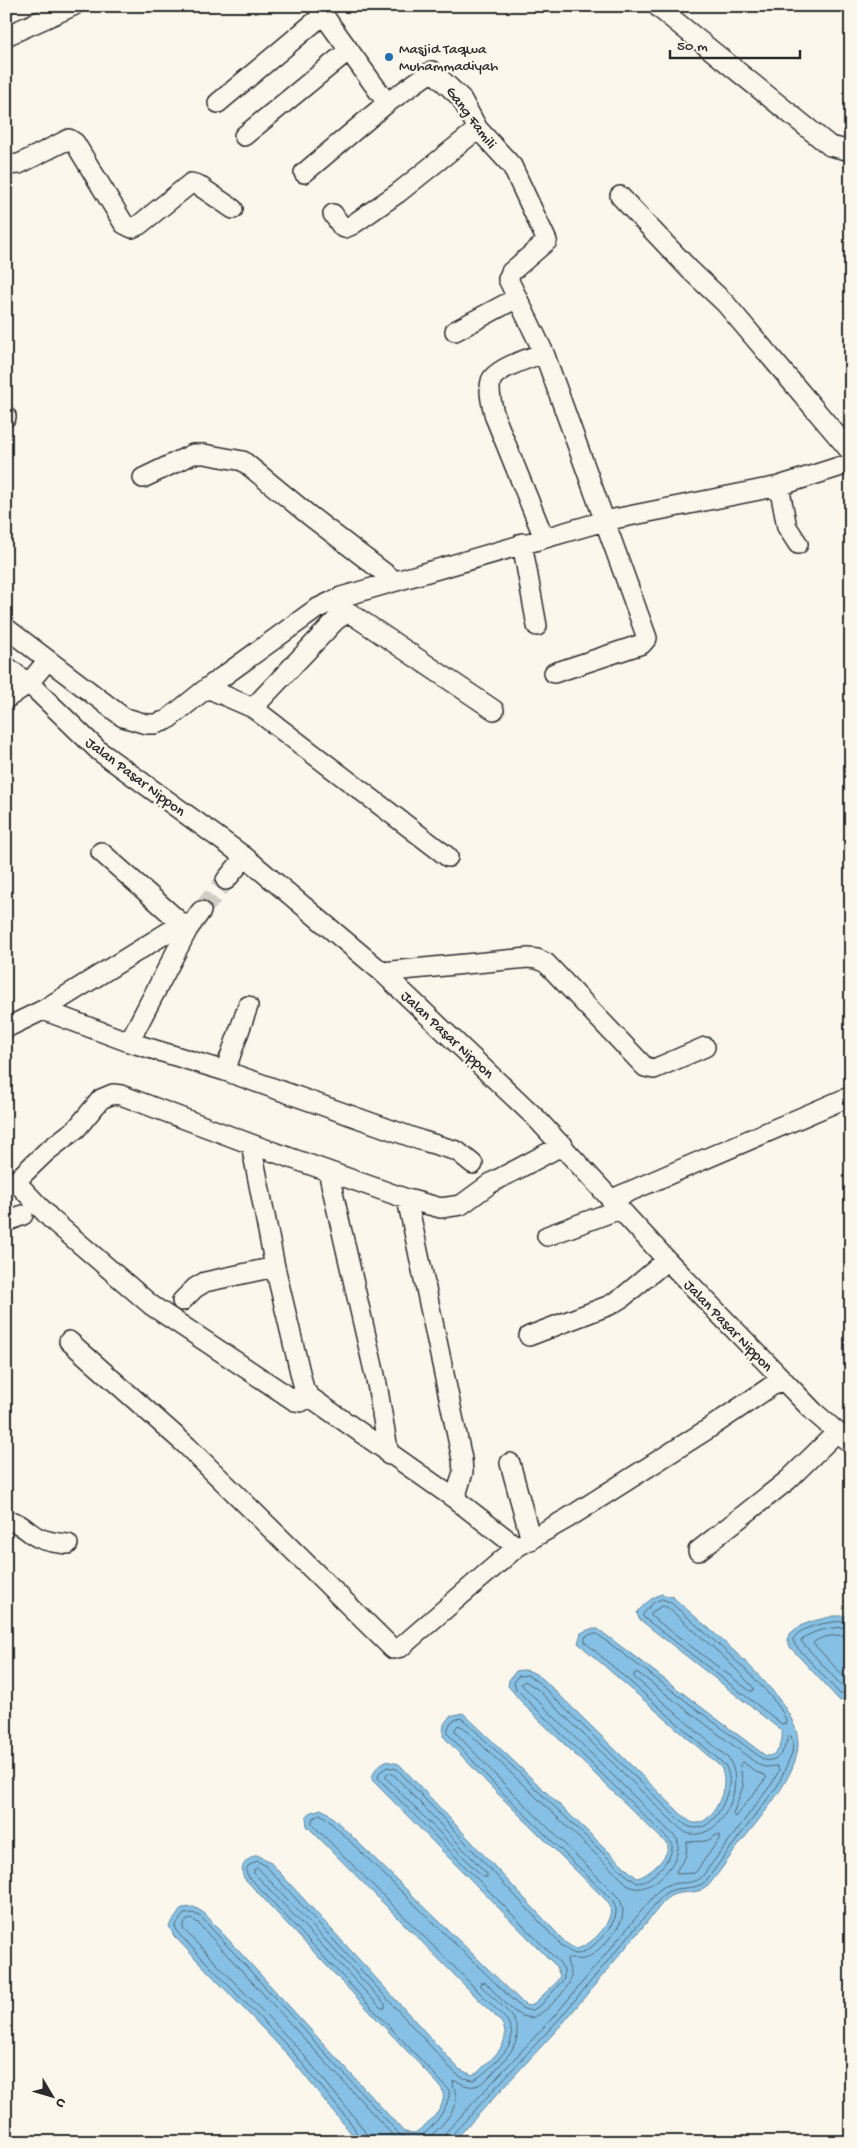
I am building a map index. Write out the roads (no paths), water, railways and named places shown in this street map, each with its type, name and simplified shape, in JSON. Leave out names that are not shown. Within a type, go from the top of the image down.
[{"type":"street","points":[[6,36],[73,6]]},
{"type":"street","points":[[660,6],[659,8],[830,146],[851,151]]},
{"type":"street","points":[[218,103],[320,11],[387,103],[304,173]]},
{"type":"street","points":[[244,136],[349,50]]},
{"type":"street","name":"Gang Famili","points":[[387,103],[432,70],[461,98],[478,129],[512,166],[547,241],[508,276],[508,280],[517,298]]},
{"type":"street","points":[[333,214],[342,227],[345,228],[352,225],[405,188],[478,129]]},
{"type":"street","points":[[6,164],[19,164],[68,139],[75,143],[124,224],[132,228],[139,225],[191,183],[198,185],[233,210]]},
{"type":"street","points":[[620,196],[725,303],[851,452]]},
{"type":"street","points":[[455,331],[517,298],[544,352],[647,638],[642,644],[554,673]]},
{"type":"street","points":[[544,352],[504,369],[494,375],[491,381],[492,405],[495,416],[544,538]]},
{"type":"street","points":[[143,478],[193,454],[204,454],[243,461],[310,516],[395,581]]},
{"type":"street","points":[[6,628],[114,712],[123,717],[146,724],[155,724],[167,720],[206,688],[329,601],[522,543],[604,521],[779,486],[851,463]]},
{"type":"street","points":[[779,486],[787,527],[798,544]]},
{"type":"street","points":[[522,543],[537,626]]},
{"type":"street","points":[[253,708],[336,620],[350,613],[494,710]]},
{"type":"street","points":[[6,699],[28,684],[48,660]]},
{"type":"street","name":"Jalan Pasar Nippon","points":[[6,666],[99,750],[245,857],[382,972],[563,1146],[667,1260],[782,1379],[844,1438]]},
{"type":"street","points":[[206,688],[253,708],[448,856]]},
{"type":"street","points":[[101,852],[184,926]]},
{"type":"street","points":[[226,880],[245,857]]},
{"type":"street","points":[[6,1028],[43,1010],[184,926],[201,911]]},
{"type":"street","points":[[129,1042],[184,926]]},
{"type":"street","points":[[382,972],[528,958],[537,959],[546,963],[645,1067],[654,1069],[705,1047]]},
{"type":"street","points":[[225,1071],[248,1006]]},
{"type":"street","points":[[43,1010],[129,1042],[225,1071],[420,1140],[457,1151],[473,1164]]},
{"type":"street","points":[[310,1397],[300,1402],[295,1401],[151,1305],[51,1219],[18,1184],[17,1180],[46,1152],[71,1134],[101,1099],[113,1094],[121,1095],[251,1144],[407,1199],[441,1208],[454,1207],[491,1183],[563,1146]]},
{"type":"street","points":[[547,1236],[851,1096]]},
{"type":"street","points":[[251,1144],[275,1267],[301,1382],[310,1397],[389,1455],[524,1544]]},
{"type":"street","points":[[328,1171],[378,1384],[389,1455]]},
{"type":"street","points":[[407,1199],[462,1459],[463,1472],[454,1499]]},
{"type":"street","points":[[529,1336],[610,1304],[623,1296],[667,1260]]},
{"type":"street","points":[[182,1301],[195,1288],[205,1282],[275,1267]]},
{"type":"street","points":[[69,1341],[187,1446],[393,1649],[401,1647],[524,1544],[708,1429],[782,1379]]},
{"type":"street","points":[[698,1551],[844,1438]]},
{"type":"street","points":[[510,1463],[524,1544]]},
{"type":"street","points":[[6,1520],[14,1521],[47,1542],[68,1544]]},
{"type":"water","points":[[661,1594],[673,1597],[727,1644],[766,1684],[782,1704],[793,1724],[798,1742],[797,1755],[785,1782],[766,1811],[708,1886],[698,1891],[676,1894],[666,1899],[564,2022],[453,2142],[358,2142],[289,2056],[174,1936],[169,1926],[182,1908],[194,1907],[204,1913],[404,2132],[415,2133],[427,2124],[441,2106],[443,2093],[440,2086],[244,1878],[242,1870],[244,1864],[257,1855],[269,1861],[459,2069],[472,2075],[477,2073],[500,2050],[505,2036],[505,2029],[501,2022],[307,1826],[306,1817],[311,1812],[321,1809],[328,1813],[525,2005],[531,2006],[555,1984],[560,1976],[556,1966],[372,1780],[373,1773],[378,1766],[386,1761],[399,1764],[566,1943],[575,1949],[588,1943],[601,1932],[606,1924],[610,1910],[609,1903],[495,1791],[443,1736],[444,1724],[450,1716],[463,1713],[637,1878],[647,1874],[662,1860],[668,1845],[526,1707],[508,1686],[509,1680],[516,1671],[520,1670],[527,1670],[543,1679],[689,1821],[694,1823],[706,1819],[711,1815],[722,1795],[724,1780],[721,1767],[578,1643],[581,1633],[590,1629],[598,1629],[766,1756],[774,1754],[779,1748],[782,1740],[782,1731],[639,1619],[637,1613],[650,1600]]},
{"type":"water","points":[[834,1616],[851,1616],[851,1689],[849,1697],[840,1701],[790,1647],[787,1638],[802,1626]]},
{"type":"tunnel","points":[[201,911],[226,880]]},
{"type":"place","name":"Masjid Taqwa Muhammadiyah","points":[[389,57]]}]
